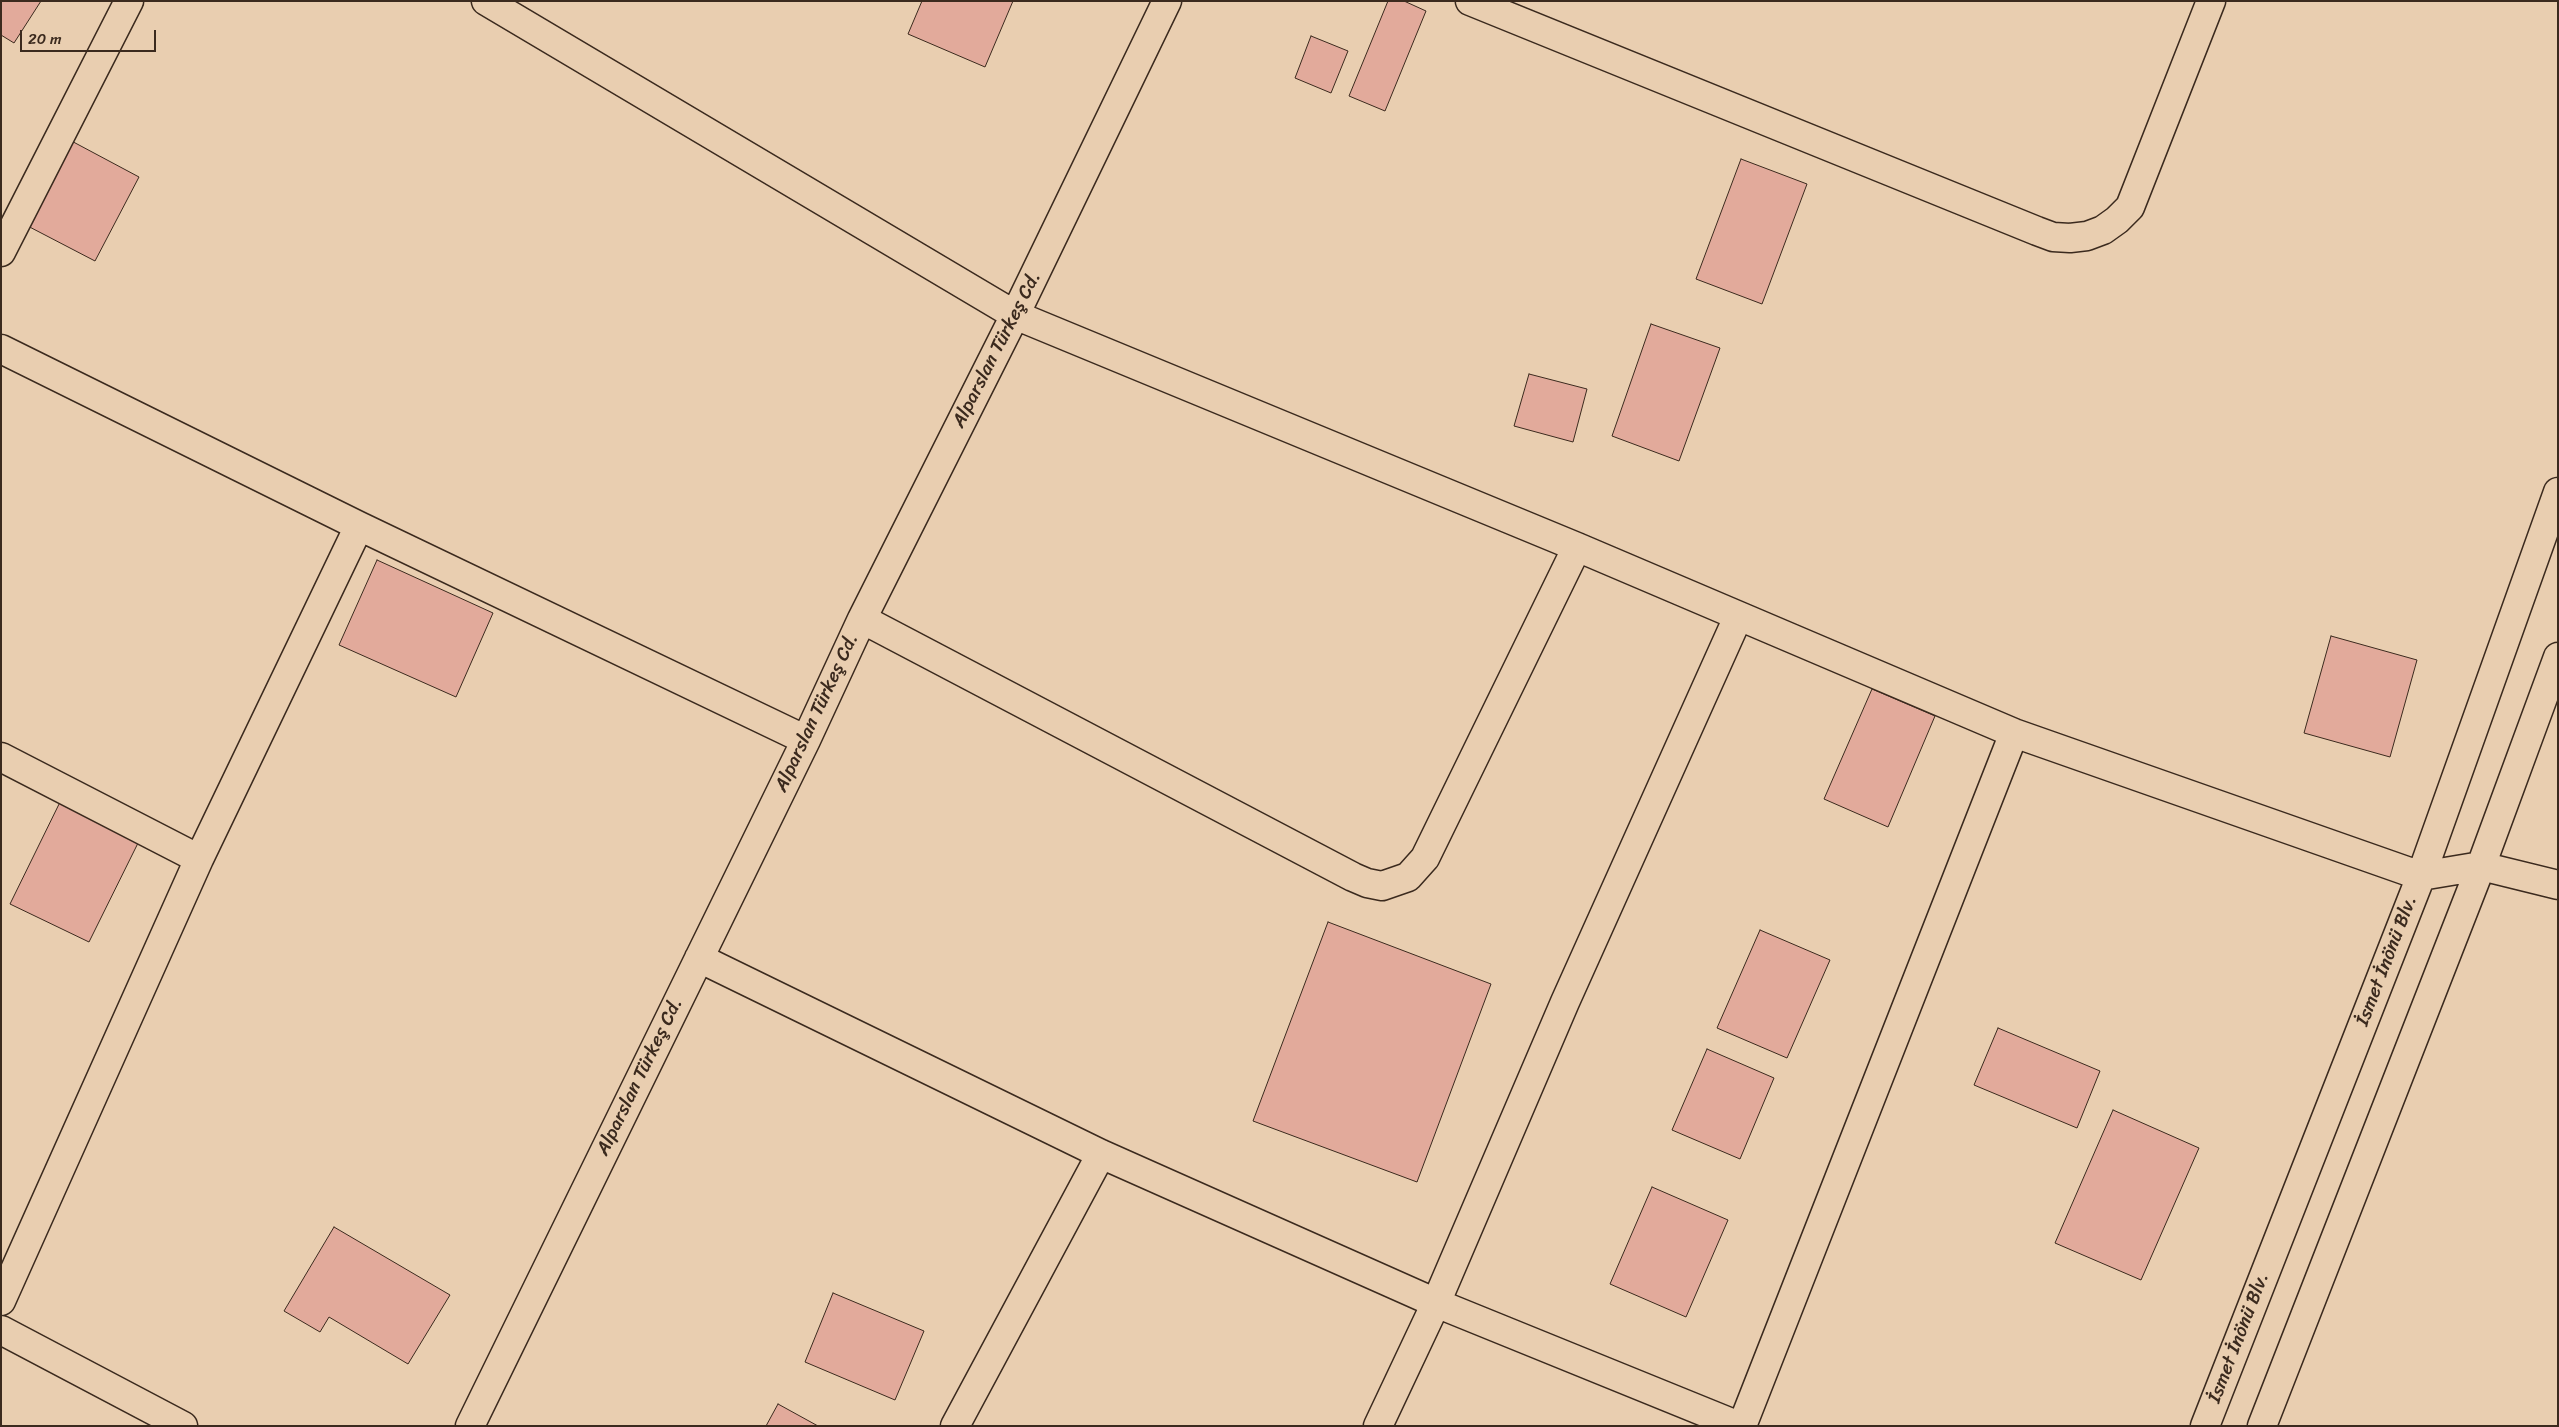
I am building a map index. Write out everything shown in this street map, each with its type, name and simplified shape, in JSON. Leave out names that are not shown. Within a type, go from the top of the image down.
[{"type":"street","points":[[1,252],[129,1]]},
{"type":"street","points":[[486,1],[1016,315],[1576,547],[2014,733],[2421,876],[2481,866],[2558,885]]},
{"type":"street","name":"Alparslan Türkeş Cd.","points":[[470,1426],[806,740],[862,618],[1016,315],[1167,1]]},
{"type":"street","points":[[1470,1],[2037,231],[2053,237],[2070,238],[2087,236],[2103,230],[2130,207],[2211,1]]},
{"type":"street","points":[[1,349],[359,526],[806,740]]},
{"type":"street","name":"İsmet İnönü Blv.","points":[[2205,1426],[2421,876],[2558,492]]},
{"type":"street","points":[[1,1302],[199,859],[359,526]]},
{"type":"street","points":[[862,618],[1353,877],[1367,883],[1382,886],[1408,877],[1426,858],[1576,547]]},
{"type":"street","points":[[1378,1426],[1436,1303],[1565,1002],[1738,617]]},
{"type":"street","points":[[2262,1426],[2481,866],[2558,657]]},
{"type":"street","points":[[699,958],[1101,1154],[1436,1303],[1741,1426],[2014,733]]},
{"type":"street","points":[[1,757],[199,859]]},
{"type":"street","points":[[955,1426],[1101,1154]]},
{"type":"street","points":[[1,1330],[183,1426]]},
{"type":"building","points":[[1,1],[41,1],[14,43],[1,35]]},
{"type":"building","points":[[922,1],[1013,1],[985,67],[908,34]]},
{"type":"building","points":[[1388,1],[1404,1],[1426,11],[1385,111],[1349,96]]},
{"type":"building","points":[[1311,36],[1348,51],[1331,93],[1295,78]]},
{"type":"building","points":[[64,137],[139,177],[95,261],[20,222]]},
{"type":"building","points":[[1741,159],[1807,184],[1762,304],[1696,279]]},
{"type":"building","points":[[1651,324],[1720,348],[1679,461],[1612,436]]},
{"type":"building","points":[[1529,374],[1587,389],[1573,442],[1514,426]]},
{"type":"building","points":[[377,560],[493,613],[456,697],[339,645]]},
{"type":"building","points":[[2331,636],[2417,660],[2390,757],[2304,733]]},
{"type":"building","points":[[1872,689],[1935,716],[1888,827],[1824,799]]},
{"type":"building","points":[[63,796],[142,835],[89,942],[10,904]]},
{"type":"building","points":[[1328,922],[1491,984],[1417,1182],[1253,1121]]},
{"type":"building","points":[[1760,930],[1830,960],[1787,1058],[1717,1028]]},
{"type":"building","points":[[1998,1028],[2100,1071],[2077,1128],[1974,1085]]},
{"type":"building","points":[[1707,1049],[1774,1078],[1740,1159],[1672,1130]]},
{"type":"building","points":[[2113,1110],[2199,1148],[2141,1280],[2055,1243]]},
{"type":"building","points":[[1652,1187],[1728,1220],[1686,1317],[1610,1284]]},
{"type":"building","points":[[334,1227],[450,1295],[408,1364],[329,1317],[320,1332],[284,1311]]},
{"type":"building","points":[[833,1293],[924,1331],[895,1400],[805,1362]]},
{"type":"building","points":[[778,1404],[818,1426],[766,1426]]}]
